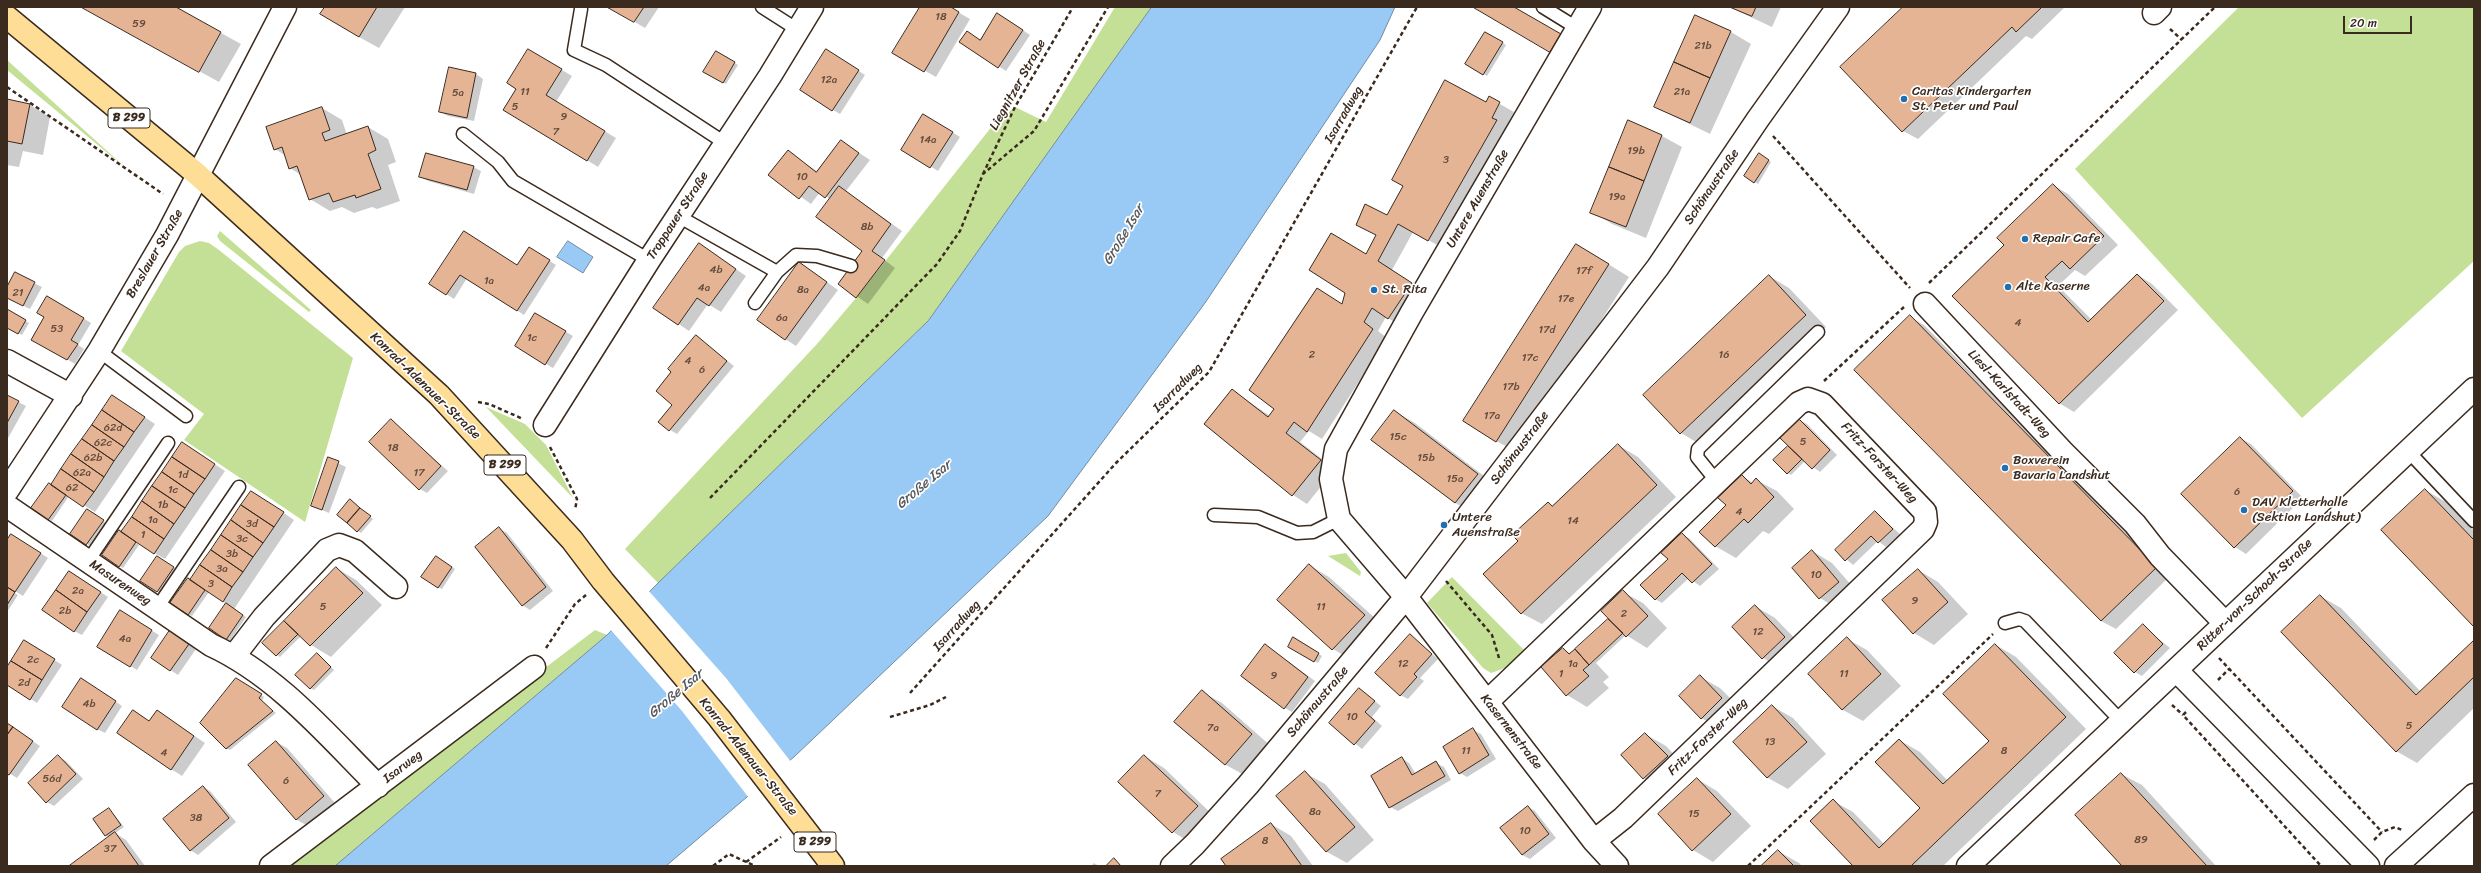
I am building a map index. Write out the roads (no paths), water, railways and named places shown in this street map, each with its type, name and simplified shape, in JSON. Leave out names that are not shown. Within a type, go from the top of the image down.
[{"type":"main road","name":"Konrad-Adenauer-Straße","points":[[7,17],[198,175],[439,396],[572,540],[606,584],[719,718],[833,866]]},
{"type":"street","name":"Breslauer Straße","points":[[7,491],[100,352],[182,208],[284,7]]},
{"type":"street","name":"Troppauer Straße","points":[[545,425],[812,7]]},
{"type":"street","name":"Untere Auenstraße","points":[[1406,597],[1340,520],[1330,480],[1336,449],[1412,312],[1590,7]]},
{"type":"street","name":"Schönaustraße","points":[[1172,866],[1248,785],[1406,597],[1658,267],[1758,120],[1838,7]]},
{"type":"street","name":"Liesl-Karlstadt-Weg","points":[[1921,300],[2225,623]]},
{"type":"street","points":[[7,361],[71,396]]},
{"type":"street","name":"Ritter-von-Schoch-Straße","points":[[1968,866],[2177,671],[2225,623],[2474,389]]},
{"type":"street","name":"Fritz-Forster-Weg","points":[[1594,841],[1623,818],[1923,529],[1926,522],[1925,512],[1822,404],[1808,399],[1799,403],[1718,483]]},
{"type":"street","points":[[1487,702],[1718,483]]},
{"type":"street","name":"Masurenweg","points":[[7,506],[211,645],[234,656],[278,688],[301,719],[378,786]]},
{"type":"street","points":[[234,656],[264,617],[327,550],[339,545],[355,551],[396,587]]},
{"type":"street","name":"Kasernenstraße","points":[[1406,597],[1594,841],[1616,866]]},
{"type":"street","name":"Isarweg","points":[[271,866],[534,667]]},
{"type":"street","points":[[2177,671],[2368,866]]},
{"type":"street","points":[[2396,866],[2474,795]]},
{"type":"lane","points":[[762,7],[798,30]]},
{"type":"lane","points":[[1543,7],[1577,28]]},
{"type":"lane","points":[[581,9],[574,50],[606,66],[725,143]]},
{"type":"lane","points":[[463,134],[498,162],[513,181],[649,260]]},
{"type":"lane","points":[[678,216],[777,272]]},
{"type":"lane","points":[[755,303],[777,272],[796,255],[817,256],[851,266]]},
{"type":"lane","points":[[1718,483],[1704,468],[1697,457],[1698,449],[1818,332]]},
{"type":"lane","points":[[100,352],[186,416]]},
{"type":"lane","points":[[88,561],[168,443]]},
{"type":"lane","points":[[2408,451],[2474,521]]},
{"type":"lane","points":[[157,608],[238,487]]},
{"type":"lane","points":[[1214,514],[1258,517],[1297,533],[1313,532],[1340,520]]},
{"type":"lane","points":[[2005,623],[2019,619],[2025,621],[2122,722]]},
{"type":"water","name":"Große Isar","points":[[1152,7],[1395,7],[1380,40],[1205,303],[1048,516],[795,756],[666,866],[335,866],[607,635],[658,583],[928,321]]},
{"type":"water","points":[[568,241],[593,257],[583,273],[557,257]]},
{"type":"place","name":"Caritas Kindergarten St. Peter und Paul","points":[[1904,99]]},
{"type":"place","name":"Repair Cafe","points":[[2025,239]]},
{"type":"place","name":"Alte Kaserne","points":[[2008,287]]},
{"type":"place","name":"St. Rita","points":[[1374,290]]},
{"type":"place","name":"Boxverein Bavaria Landshut","points":[[2005,468]]},
{"type":"place","name":"DAV Kletterhalle (Sektion Landshut)","points":[[2244,510]]},
{"type":"place","name":"Untere Auenstraße","points":[[1444,525]]}]
